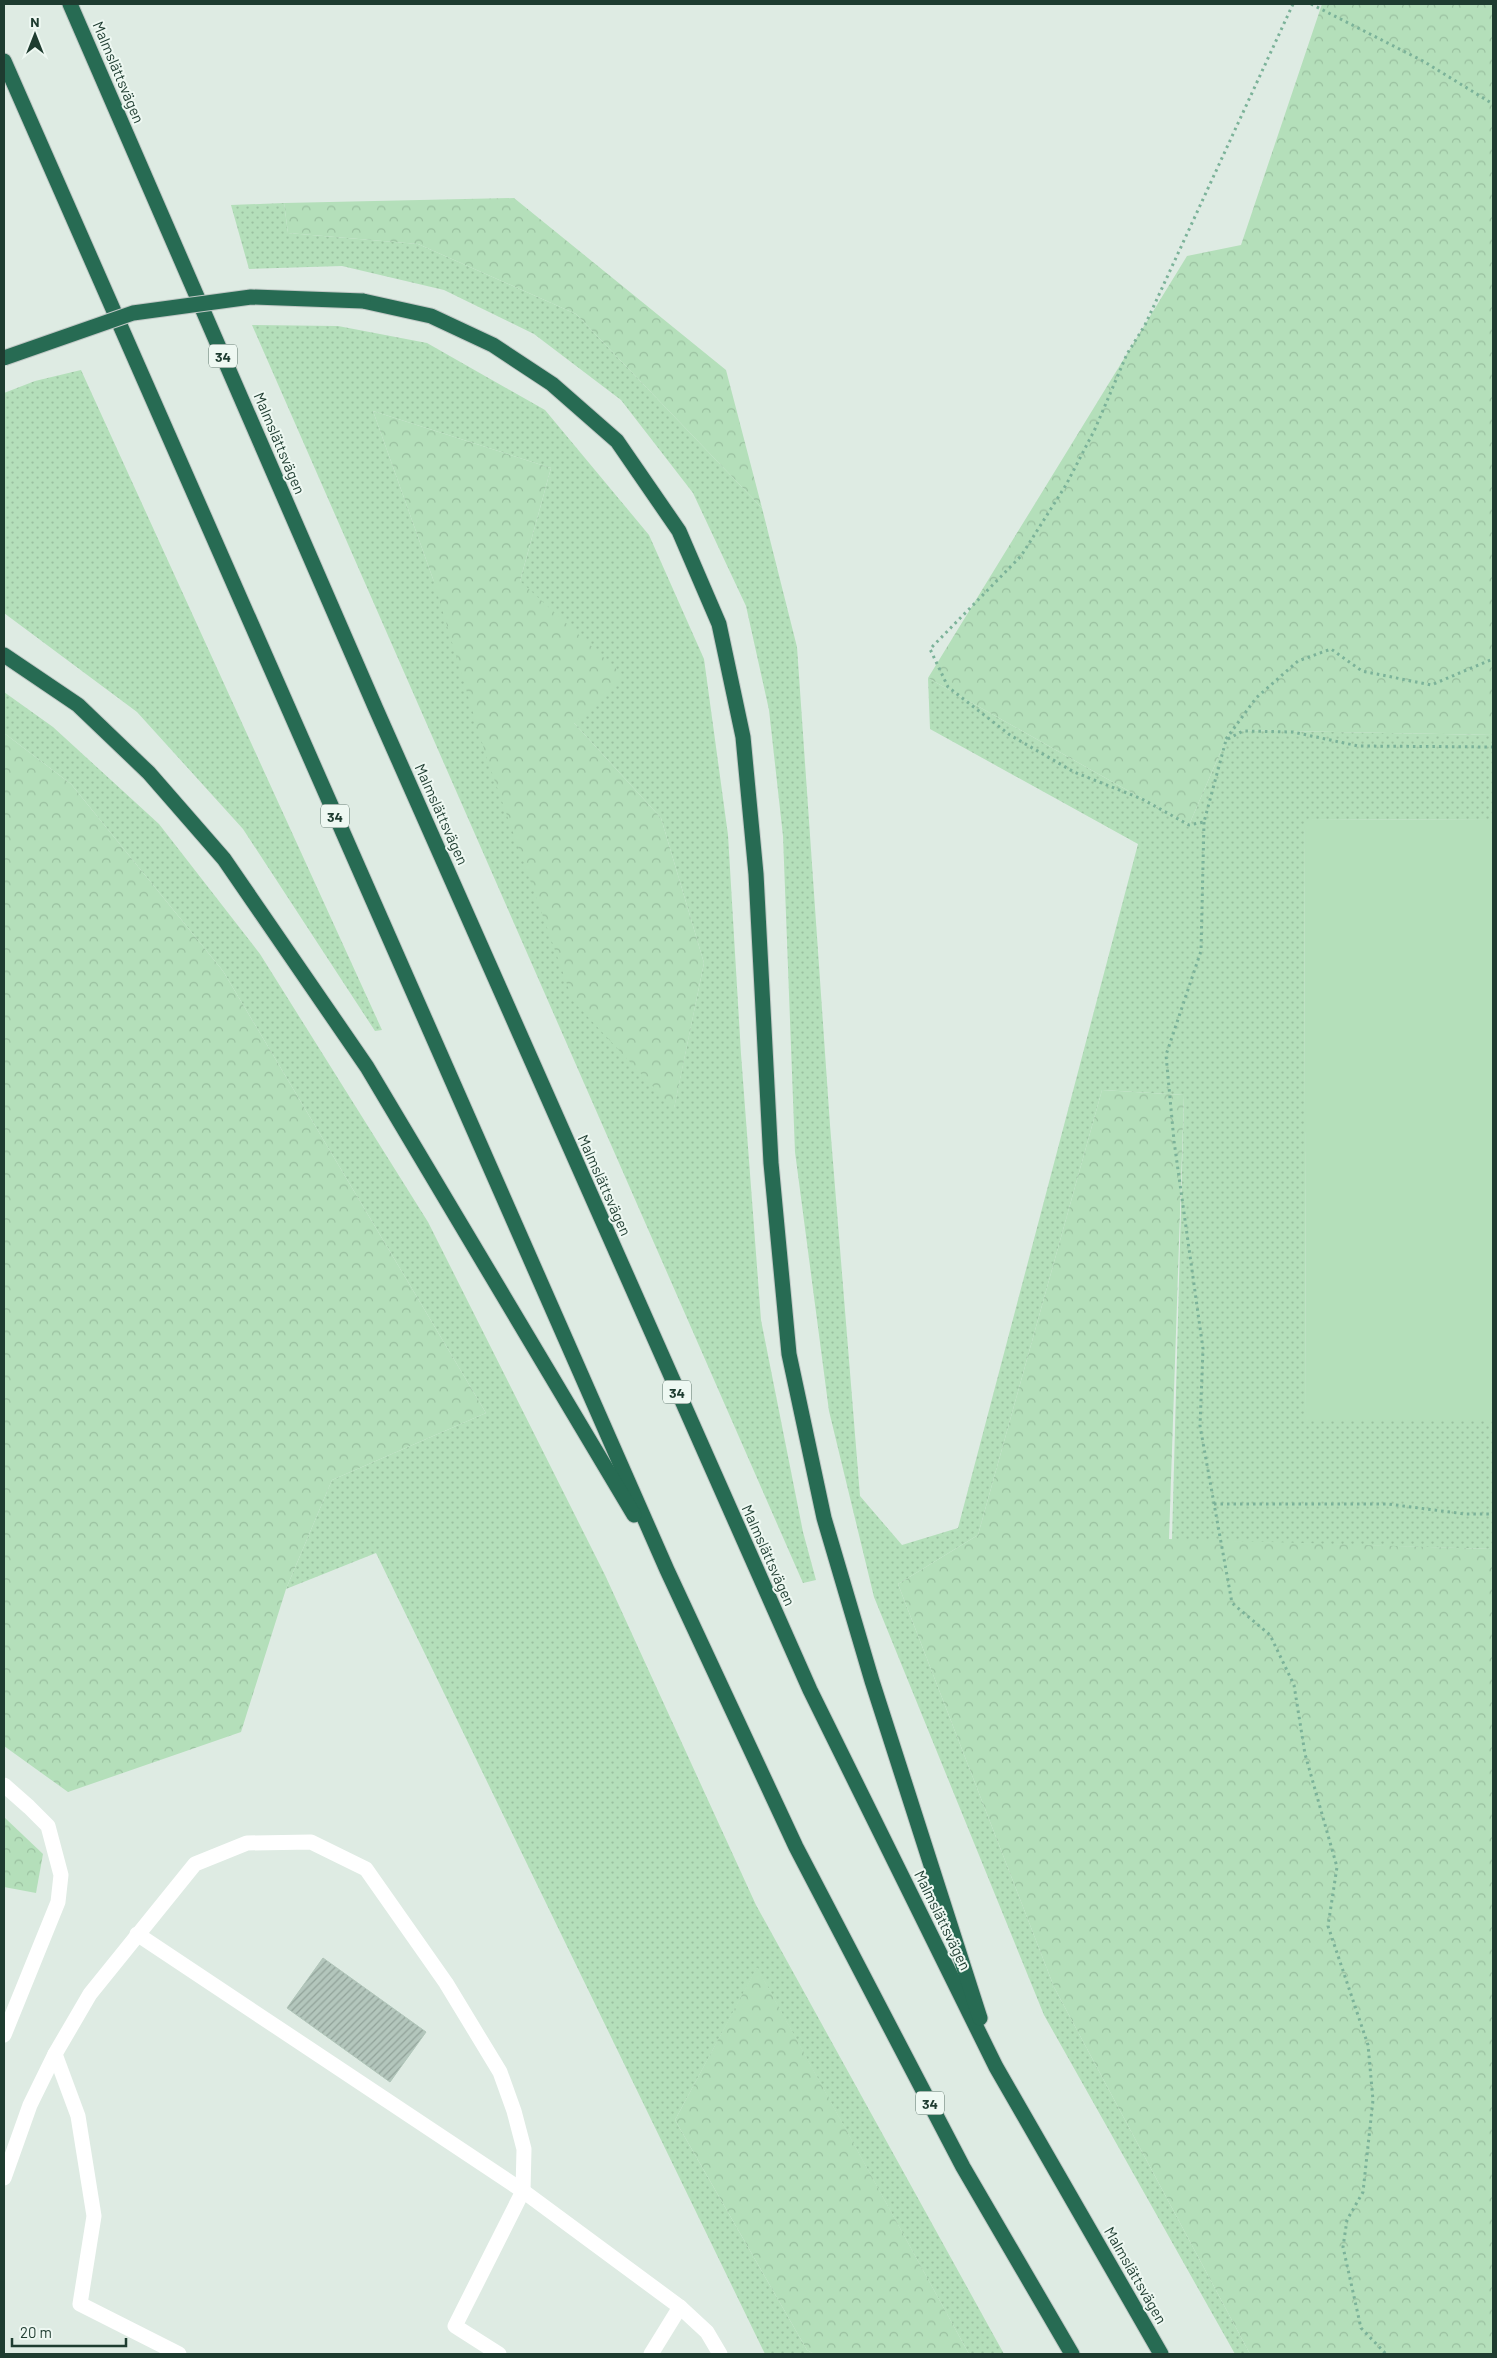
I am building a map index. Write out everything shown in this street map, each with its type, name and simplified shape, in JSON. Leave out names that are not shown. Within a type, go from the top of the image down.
[{"type":"highway","name":"Malmslättsvägen","points":[[70,4],[376,709],[798,1664],[996,2068],[1161,2354]]},
{"type":"highway","name":"34","points":[[4,61],[667,1570],[796,1847],[963,2167],[1072,2354]]},
{"type":"highway","points":[[4,358],[133,313],[251,297],[363,301],[431,316],[493,345],[552,384],[617,441],[679,531],[720,624],[744,737],[756,874],[771,1163],[790,1354],[824,1518],[872,1681],[996,2068]]},
{"type":"highway","points":[[4,655],[78,705],[149,773],[224,859],[367,1068],[667,1570]]},
{"type":"lane","points":[[4,1785],[30,1806],[48,1826],[61,1875],[58,1902],[4,2035]]},
{"type":"lane","points":[[4,2178],[30,2105],[55,2054],[90,1994],[195,1864],[247,1843],[311,1842],[366,1869],[446,1983],[500,2072],[514,2111],[524,2149],[523,2191],[455,2326],[500,2354]]},
{"type":"lane","points":[[137,1934],[523,2191],[680,2308],[707,2332],[720,2354]]},
{"type":"lane","points":[[55,2054],[78,2116],[94,2216],[80,2304],[179,2354]]},
{"type":"lane","points":[[651,2354],[680,2308]]},
{"type":"path","points":[[1204,822],[1189,825],[1142,799],[1074,772],[1010,735],[948,686],[930,649],[1021,556],[1066,485],[1095,429],[1127,354],[1145,325],[1293,4]]},
{"type":"path","points":[[1311,4],[1423,61],[1493,104]]},
{"type":"path","points":[[1386,2354],[1361,2328],[1343,2247],[1347,2220],[1363,2192],[1373,2100],[1368,2045],[1328,1926],[1337,1867],[1305,1754],[1294,1685],[1270,1635],[1232,1603],[1200,1426],[1203,1349],[1174,1140],[1166,1055],[1201,951],[1204,822],[1226,740],[1256,698],[1298,660],[1331,649],[1362,671],[1430,685],[1493,659]]},
{"type":"path","points":[[1226,740],[1243,731],[1293,732],[1358,746],[1493,747]]},
{"type":"path","points":[[1214,1504],[1388,1504],[1464,1514],[1493,1514]]},
{"type":"green space","points":[[1322,4],[1493,4],[1493,735],[1230,730],[1189,825],[928,678],[1187,256],[1241,245]]},
{"type":"green space","points":[[514,198],[726,370],[762,508],[576,314],[418,244],[288,233],[284,203]]},
{"type":"green space","points":[[284,203],[288,233],[418,244],[576,314],[762,508],[797,647],[830,1125],[860,1496],[902,1545],[958,1528],[1138,844],[930,729],[928,678],[1189,825],[1230,730],[1493,735],[1493,819],[1304,820],[1306,1420],[1493,1420],[1493,1549],[1172,1540],[1184,1095],[1102,1090],[978,1535],[898,1584],[1054,1987],[1250,2354],[1235,2354],[1044,2015],[874,1597],[829,1411],[795,1152],[783,836],[769,710],[746,606],[693,493],[621,400],[534,334],[444,290],[342,266],[249,269],[231,205]]},
{"type":"green space","points":[[252,325],[338,326],[427,343],[545,410],[649,535],[704,659],[728,835],[741,1054],[761,1320],[803,1532],[816,1580],[803,1583]],"holes":[[[373,411],[551,468],[520,581],[574,723],[661,818],[704,963],[674,1108],[433,579]]]},
{"type":"green space","points":[[81,370],[382,1030],[375,1031],[243,829],[137,712],[4,613],[4,393],[35,381]]},
{"type":"green space","points":[[373,411],[551,468],[520,581],[624,676],[574,723],[661,818],[704,963],[674,1109],[573,1001],[487,759],[433,579]]},
{"type":"green space","points":[[4,692],[53,727],[159,824],[260,954],[428,1222],[605,1575],[756,1905],[1004,2354],[969,2354],[757,1968],[675,2120],[807,2350],[814,2354],[765,2354],[376,1553],[286,1589],[332,1480],[486,1413],[223,971],[71,784],[4,733]]},
{"type":"green space","points":[[4,733],[71,784],[223,971],[486,1413],[332,1480],[286,1589],[241,1732],[68,1792],[4,1746]]},
{"type":"green space","points":[[1493,819],[1493,1420],[1306,1421],[1304,820]]},
{"type":"green space","points":[[1102,1090],[1184,1095],[1169,1539],[1493,1549],[1493,2354],[1250,2354],[1054,1987],[898,1584],[978,1535]]},
{"type":"green space","points":[[4,1817],[43,1854],[36,1893],[4,1887]]},
{"type":"green space","points":[[757,1967],[969,2354],[814,2354],[807,2350],[675,2120]]},
{"type":"building","points":[[323,1958],[426,2032],[390,2082],[287,2008]]}]
